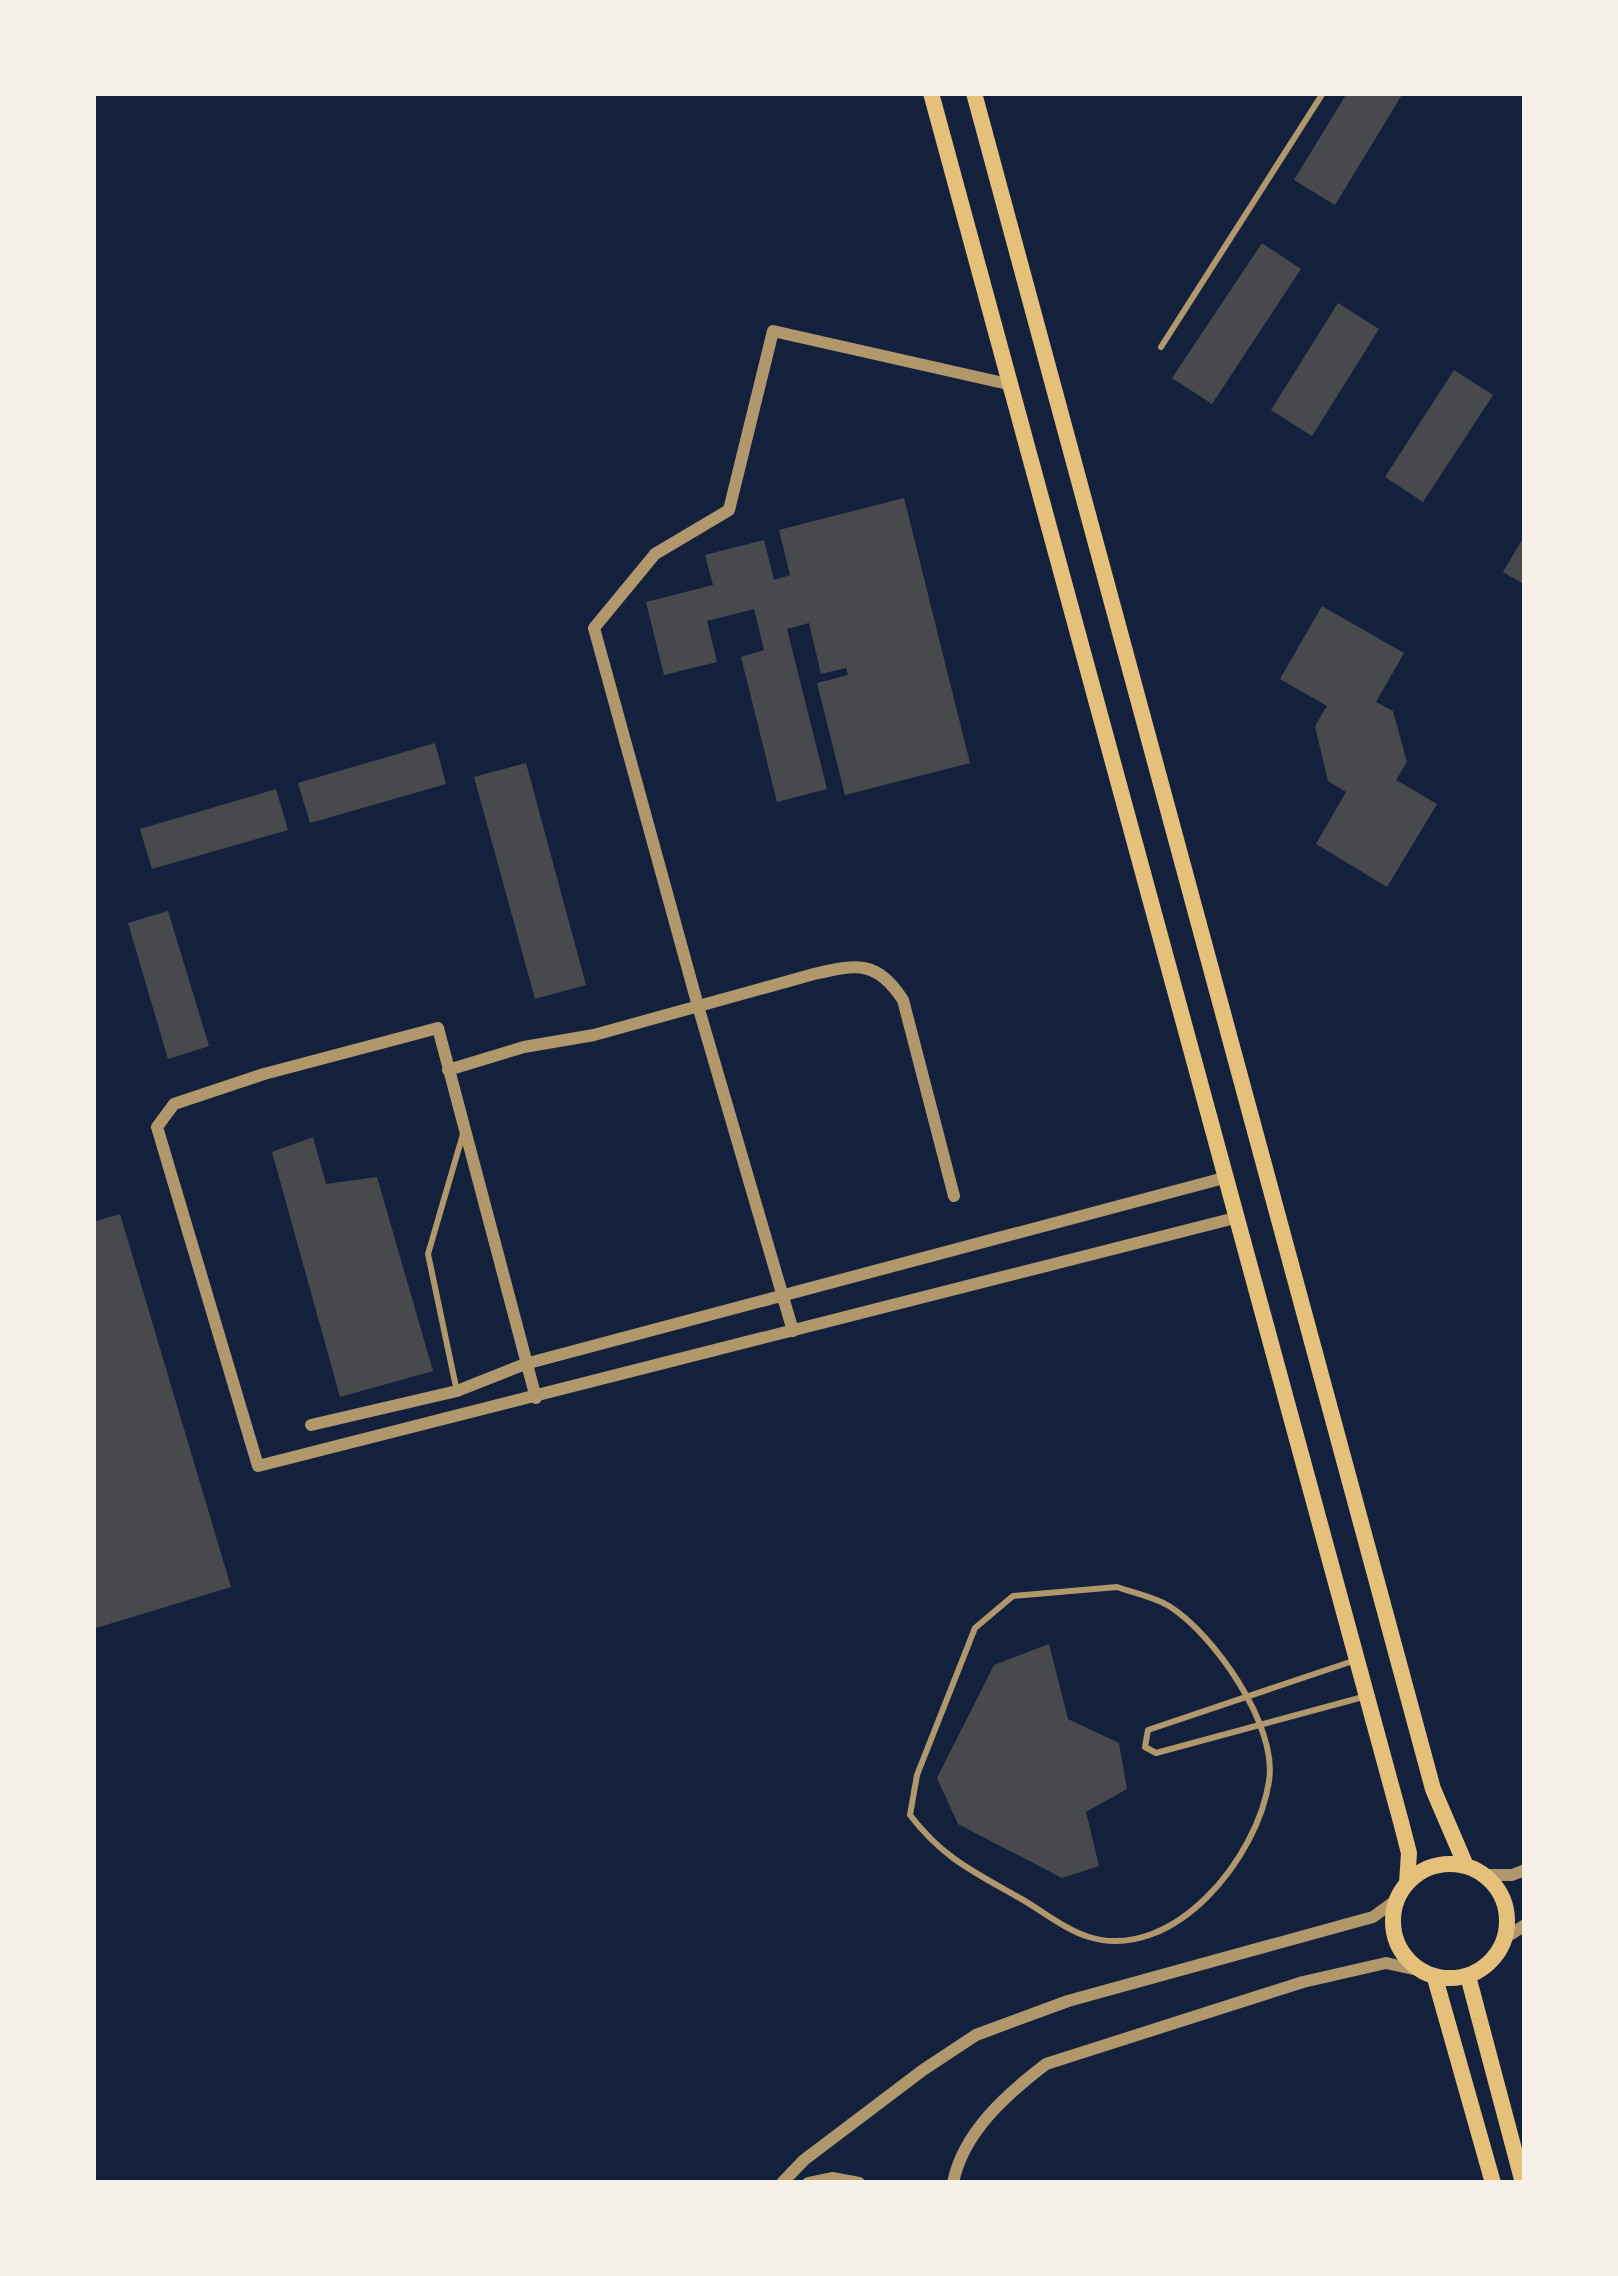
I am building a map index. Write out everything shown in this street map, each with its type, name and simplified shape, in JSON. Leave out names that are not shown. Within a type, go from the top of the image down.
[{"type":"main road","points":[[932,93],[1409,1853],[1407,1883]]},
{"type":"main road","points":[[974,93],[1433,1789],[1466,1866]]},
{"type":"main road","points":[[1434,1866],[1466,1866],[1484,1875],[1504,1903],[1505,1938],[1497,1954],[1468,1976],[1427,1974],[1404,1957],[1392,1921],[1395,1901],[1407,1883],[1434,1866]]},
{"type":"main road","points":[[1427,1974],[1493,2183]]},
{"type":"main road","points":[[1468,1976],[1523,2183]]},
{"type":"street","points":[[793,1331],[594,628],[655,554],[729,510],[773,331],[1008,384]]},
{"type":"street","points":[[448,1070],[850,966],[873,969],[890,980],[903,1000],[954,1196]]},
{"type":"street","points":[[536,1398],[438,1028],[263,1074],[174,1105],[157,1127],[258,1466],[536,1398],[1235,1218]]},
{"type":"street","points":[[310,1425],[457,1391],[525,1364],[1224,1178]]},
{"type":"street","points":[[1484,1875],[1525,1870]]},
{"type":"street","points":[[782,2183],[804,2160],[922,2070],[976,2036],[1068,2001],[1373,1917],[1395,1901]]},
{"type":"street","points":[[1505,1938],[1525,1925]]},
{"type":"street","points":[[953,2183],[957,2163],[982,2124],[1012,2089],[1046,2063],[1303,1982],[1386,1963],[1427,1974]]},
{"type":"street","points":[[808,2183],[832,2178],[859,2183]]},
{"type":"lane","points":[[1161,346],[1324,93]]},
{"type":"lane","points":[[457,1391],[428,1254],[463,1134]]},
{"type":"lane","points":[[1118,1587],[1167,1604],[1206,1636],[1247,1697],[1261,1726],[1270,1779],[1244,1854],[1205,1900],[1142,1940],[1089,1937],[935,1848],[910,1815],[917,1775],[975,1628],[1013,1595],[1118,1587]]},
{"type":"lane","points":[[1356,1660],[1148,1730],[1145,1747],[1156,1754],[1366,1696]]},
{"type":"building","points":[[1347,93],[1403,93],[1335,205],[1294,180]]},
{"type":"building","points":[[1262,243],[1301,269],[1212,404],[1172,378]]},
{"type":"building","points":[[1338,303],[1379,329],[1312,436],[1271,410]]},
{"type":"building","points":[[1454,370],[1493,395],[1423,502],[1385,477]]},
{"type":"building","points":[[904,498],[970,763],[845,795],[817,683],[848,675],[846,668],[821,674],[809,623],[787,629],[827,789],[777,802],[741,657],[764,650],[754,609],[707,621],[717,662],[664,675],[646,602],[713,585],[705,555],[764,540],[774,580],[790,575],[779,530]]},
{"type":"building","points":[[1525,535],[1525,585],[1503,572]]},
{"type":"building","points":[[1322,606],[1404,653],[1376,702],[1393,711],[1407,762],[1396,780],[1437,804],[1387,887],[1316,844],[1346,792],[1328,781],[1315,726],[1327,706],[1280,679]]},
{"type":"building","points":[[435,743],[446,784],[310,823],[298,783]]},
{"type":"building","points":[[526,763],[586,985],[535,999],[474,777]]},
{"type":"building","points":[[276,789],[288,830],[152,869],[140,829]]},
{"type":"building","points":[[168,911],[209,1046],[168,1059],[128,923]]},
{"type":"building","points":[[313,1137],[326,1184],[377,1177],[433,1371],[340,1397],[272,1152]]},
{"type":"building","points":[[120,1214],[231,1587],[93,1629],[93,1222]]},
{"type":"building","points":[[1049,1644],[1068,1719],[1119,1743],[1127,1789],[1086,1812],[1099,1866],[1062,1878],[958,1824],[937,1778],[994,1665]]}]
